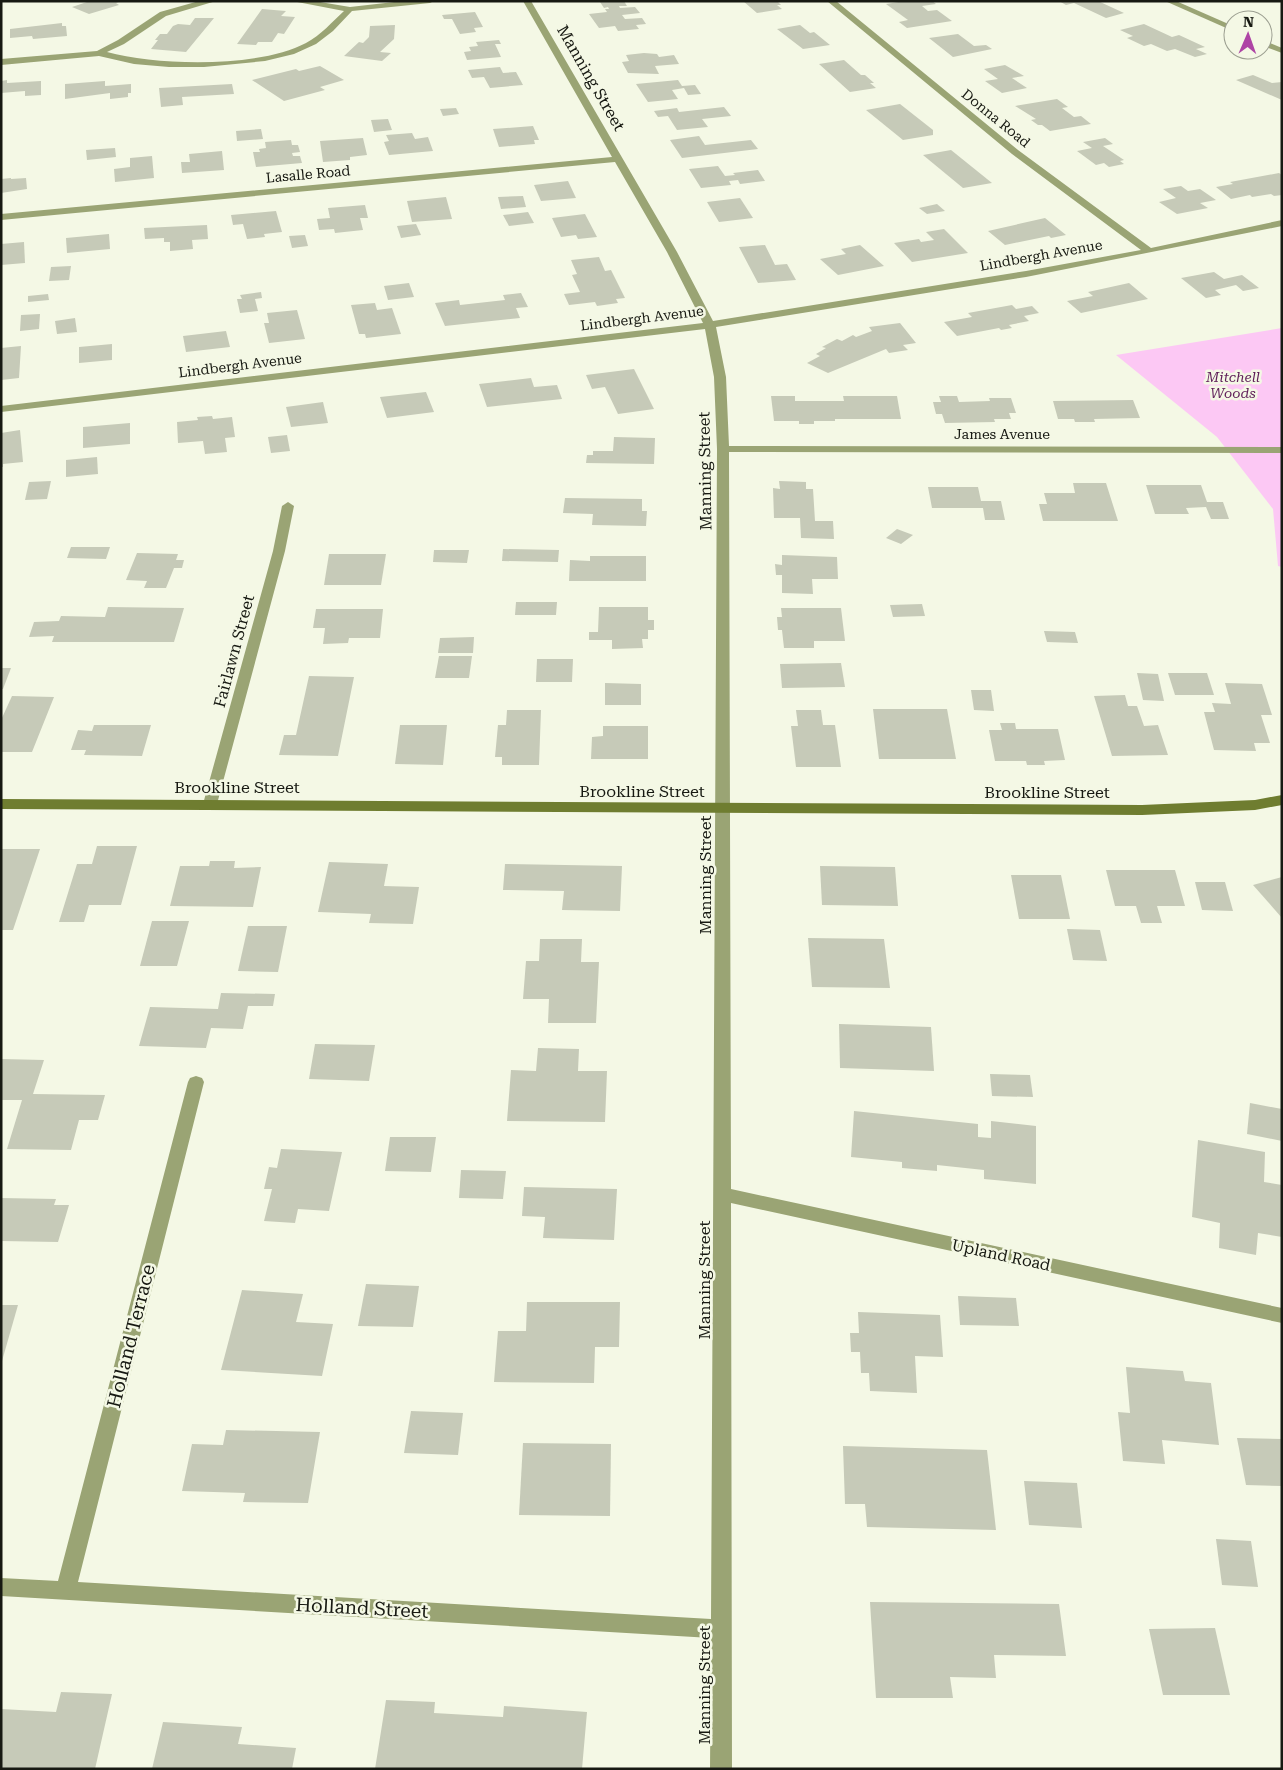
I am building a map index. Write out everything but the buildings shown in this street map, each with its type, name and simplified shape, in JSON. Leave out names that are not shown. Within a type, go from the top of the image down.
[{"type":"street","points":[[1,62],[99,53],[122,42],[163,14],[182,7],[212,1]]},
{"type":"street","points":[[296,1],[350,9],[430,1]]},
{"type":"street","name":"Manning Street","points":[[527,1],[672,252],[710,325],[720,377],[723,449],[721,1769]]},
{"type":"street","name":"Donna Road","points":[[831,1],[1015,152],[1149,251]]},
{"type":"street","points":[[1169,1],[1223,25]]},
{"type":"street","points":[[99,53],[125,61],[171,66],[205,65],[266,58],[308,46],[325,34],[350,9]]},
{"type":"street","name":"Lasalle Road","points":[[1,217],[618,158]]},
{"type":"street","name":"Lindbergh Avenue","points":[[1,409],[710,325],[806,311],[1149,251],[1282,223]]},
{"type":"street","name":"James Avenue","points":[[723,449],[1282,450]]},
{"type":"street","name":"Fairlawn Street","points":[[210,804],[279,551],[288,506]]},
{"type":"street","name":"Brookline Street","points":[[1,804],[1142,810],[1255,805],[1282,800]]},
{"type":"street","name":"Holland Terrace","points":[[66,1590],[196,1082]]},
{"type":"street","name":"Upland Road","points":[[721,1194],[1282,1316]]},
{"type":"street","name":"Holland Street","points":[[1,1587],[722,1629]]},
{"type":"green space","name":"Mitchell Woods","points":[[1282,328],[1282,567],[1278,566],[1273,509],[1217,437],[1116,355]]}]
